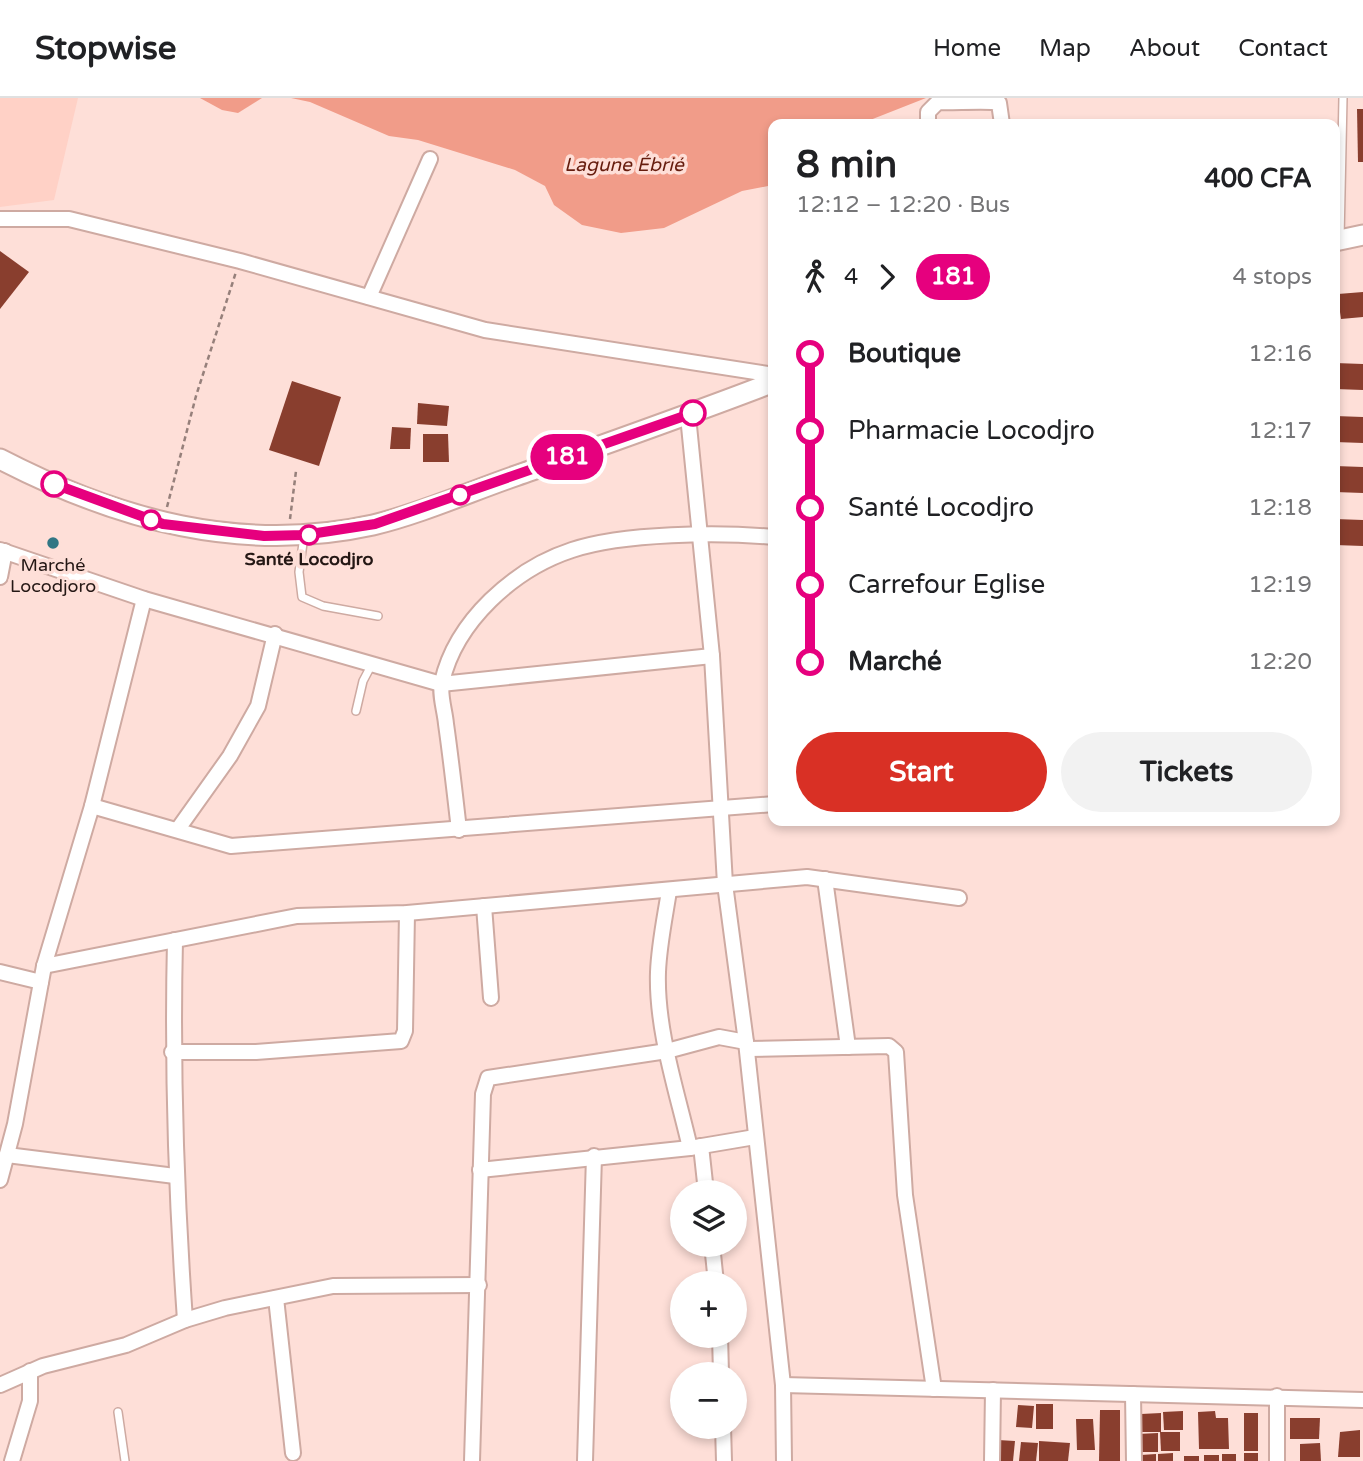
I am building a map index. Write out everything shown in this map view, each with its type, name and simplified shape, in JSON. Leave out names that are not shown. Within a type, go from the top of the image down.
[{"type":"street","points":[[928,119],[928,112],[938,102],[975,104],[992,100],[999,103],[1001,119]]},
{"type":"street","points":[[369,298],[430,159]]},
{"type":"street","points":[[0,219],[69,219],[240,261],[485,330],[768,374]]},
{"type":"street","points":[[1340,240],[1363,234]]},
{"type":"street","points":[[0,459],[34,477],[163,524],[264,536],[296,536],[375,524],[688,416],[768,384]]},
{"type":"street","points":[[688,416],[712,656],[725,884],[746,1045],[783,1385],[784,1461]]},
{"type":"street","points":[[460,830],[441,684],[455,644],[478,614],[507,586],[543,561],[602,542],[700,535],[768,537]]},
{"type":"street","points":[[0,576],[3,550],[144,598],[441,684],[712,656]]},
{"type":"street","points":[[0,1180],[15,1124],[44,966],[92,806],[144,598]]},
{"type":"street","points":[[178,829],[230,756],[258,706],[275,634]]},
{"type":"street","points":[[92,806],[232,846],[768,804]]},
{"type":"street","points":[[44,966],[297,916],[407,913],[807,877],[960,898]]},
{"type":"street","points":[[825,879],[848,1047]]},
{"type":"street","points":[[669,891],[658,973],[667,1051],[703,1180]]},
{"type":"street","points":[[484,906],[491,998]]},
{"type":"street","points":[[172,1052],[256,1052],[401,1041],[405,1031],[407,913]]},
{"type":"street","points":[[175,940],[172,1052],[175,1176],[185,1320]]},
{"type":"street","points":[[0,972],[41,982]]},
{"type":"street","points":[[472,1461],[483,1094],[488,1078],[667,1051],[719,1037],[746,1045],[889,1046],[896,1052],[905,1195],[933,1389]]},
{"type":"street","points":[[0,1119],[15,1124]]},
{"type":"street","points":[[480,1170],[695,1147],[755,1137]]},
{"type":"street","points":[[7,1155],[175,1176]]},
{"type":"street","points":[[585,1461],[594,1156]]},
{"type":"street","points":[[0,1385],[30,1371],[126,1345],[185,1320],[276,1298],[356,1284],[382,1287],[479,1285]]},
{"type":"street","points":[[276,1298],[293,1453]]},
{"type":"street","points":[[12,1461],[30,1401],[30,1371]]},
{"type":"street","points":[[783,1385],[1363,1400]]},
{"type":"street","points":[[992,1461],[993,1390]]},
{"type":"street","points":[[1133,1394],[1134,1461]]},
{"type":"street","points":[[1277,1461],[1278,1396]]},
{"type":"street","points":[[723,1439],[724,1461]]},
{"type":"lane","points":[[1340,183],[1343,98]]},
{"type":"lane","points":[[296,536],[302,597],[323,606],[378,616]]},
{"type":"lane","points":[[356,711],[363,681],[373,663]]},
{"type":"lane","points":[[118,1412],[125,1461]]},
{"type":"path","points":[[163,524],[196,396],[240,261]]},
{"type":"path","points":[[296,471],[296,536]]},
{"type":"shaded area","points":[[0,98],[78,98],[54,200],[0,207]]},
{"type":"water","points":[[200,98],[262,98],[238,113],[222,110]]},
{"type":"water","name":"Lagune Ébrié","points":[[291,98],[926,98],[873,119],[768,119],[768,186],[742,191],[664,228],[621,233],[582,225],[554,205],[545,186],[515,170],[418,140],[389,136],[310,102]]},
{"type":"building","points":[[1357,109],[1363,109],[1363,162],[1358,162]]},
{"type":"building","points":[[0,251],[29,272],[0,309]]},
{"type":"building","points":[[1363,292],[1363,317],[1341,319],[1340,294]]},
{"type":"building","points":[[1340,363],[1363,364],[1363,390],[1340,389]]},
{"type":"building","points":[[292,381],[341,397],[319,466],[269,450]]},
{"type":"building","points":[[418,403],[449,406],[447,426],[417,424]]},
{"type":"building","points":[[1340,416],[1363,417],[1363,443],[1340,442]]},
{"type":"building","points":[[392,427],[411,428],[410,449],[390,449]]},
{"type":"building","points":[[423,434],[448,434],[449,462],[423,462]]},
{"type":"building","points":[[1340,466],[1363,467],[1363,493],[1340,492]]},
{"type":"building","points":[[1340,519],[1363,520],[1363,546],[1340,545]]},
{"type":"building","points":[[1036,1404],[1053,1404],[1053,1429],[1036,1429]]},
{"type":"building","points":[[1018,1405],[1034,1406],[1032,1428],[1016,1427]]},
{"type":"building","points":[[1100,1410],[1120,1410],[1120,1461],[1099,1461]]},
{"type":"building","points":[[1183,1411],[1183,1430],[1164,1430],[1163,1412]]},
{"type":"building","points":[[1215,1411],[1216,1418],[1228,1418],[1229,1449],[1199,1449],[1198,1412]]},
{"type":"building","points":[[1161,1413],[1161,1432],[1142,1432],[1141,1414]]},
{"type":"building","points":[[1244,1413],[1258,1413],[1258,1451],[1244,1451]]},
{"type":"building","points":[[1290,1418],[1320,1418],[1319,1439],[1290,1439]]},
{"type":"building","points":[[1076,1419],[1093,1419],[1095,1450],[1077,1450]]},
{"type":"building","points":[[1360,1430],[1360,1457],[1338,1457],[1340,1432]]},
{"type":"building","points":[[1160,1432],[1180,1432],[1180,1451],[1161,1451]]},
{"type":"building","points":[[1158,1433],[1158,1452],[1139,1452],[1138,1434]]},
{"type":"building","points":[[998,1440],[1015,1441],[1013,1461],[996,1461]]},
{"type":"building","points":[[1039,1441],[1070,1443],[1068,1461],[1039,1461]]},
{"type":"building","points":[[1021,1442],[1038,1443],[1036,1461],[1019,1461]]},
{"type":"building","points":[[1320,1443],[1321,1461],[1300,1461],[1300,1444]]},
{"type":"building","points":[[1173,1453],[1173,1461],[1158,1461],[1158,1454]]},
{"type":"building","points":[[1244,1453],[1258,1453],[1258,1461],[1244,1461]]},
{"type":"building","points":[[1156,1454],[1156,1461],[1141,1461],[1141,1455]]},
{"type":"building","points":[[1222,1454],[1236,1454],[1236,1461],[1222,1461]]},
{"type":"building","points":[[1204,1455],[1219,1455],[1219,1461],[1204,1461]]},
{"type":"building","points":[[1184,1456],[1199,1456],[1199,1461],[1184,1461]]},
{"type":"bus line","name":"181","points":[[54,484],[163,524],[264,536],[304,535],[375,524],[693,413]]},
{"type":"place","name":"Santé Locodjro","points":[[309,535]]},
{"type":"place","name":"Marché Locodjoro","points":[[53,543]]}]
